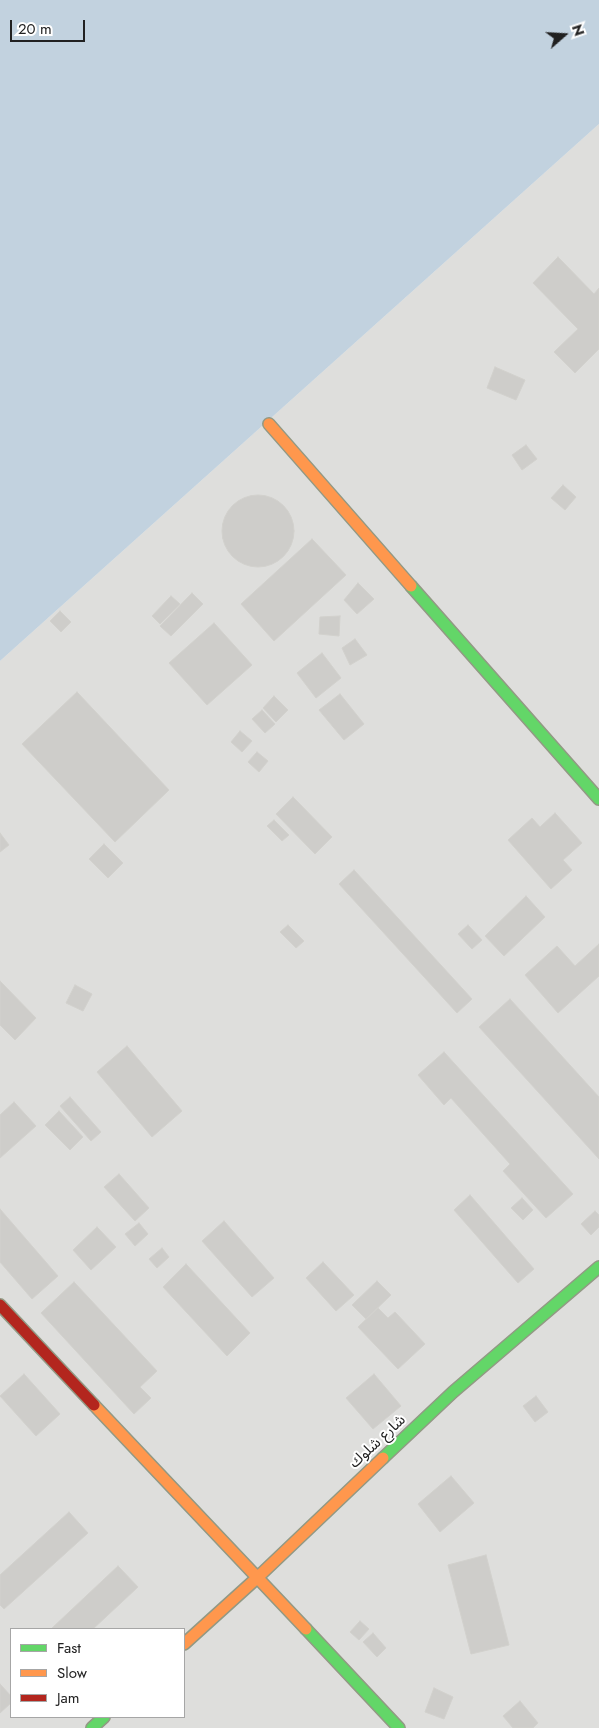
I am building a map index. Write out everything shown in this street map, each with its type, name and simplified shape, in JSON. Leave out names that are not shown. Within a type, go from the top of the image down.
[{"type":"street","points":[[269,424],[599,799]]},
{"type":"street","name":"شارع شلوك","points":[[185,1643],[258,1577],[453,1392],[599,1268]]},
{"type":"street","points":[[0,1305],[399,1728]]},
{"type":"street","points":[[92,1728],[103,1718]]},
{"type":"shaded area","points":[[599,124],[599,1728],[0,1728],[0,661]]},
{"type":"water","points":[[0,0],[599,0],[599,124],[0,661]]},
{"type":"building","points":[[558,257],[594,294],[599,288],[599,349],[575,373],[554,352],[578,329],[533,283]]},
{"type":"building","points":[[495,367],[525,380],[516,400],[487,388]]},
{"type":"building","points":[[526,445],[537,459],[522,470],[512,455]]},
{"type":"building","points":[[563,485],[576,497],[565,510],[551,498]]},
{"type":"building","points":[[251,495],[265,495],[284,505],[294,524],[294,538],[284,557],[265,567],[251,567],[232,557],[222,538],[222,524],[232,505]]},
{"type":"building","points":[[312,539],[346,575],[274,641],[241,604]]},
{"type":"building","points":[[358,583],[374,599],[357,614],[344,600]]},
{"type":"building","points":[[192,593],[203,604],[171,636],[160,626]]},
{"type":"building","points":[[171,596],[180,604],[160,624],[152,616]]},
{"type":"building","points":[[60,611],[71,622],[61,632],[50,621]]},
{"type":"building","points":[[340,616],[339,636],[319,634],[320,617]]},
{"type":"building","points":[[214,623],[252,665],[207,705],[169,663]]},
{"type":"building","points":[[355,639],[367,655],[350,665],[342,648]]},
{"type":"building","points":[[322,653],[341,678],[316,698],[297,673]]},
{"type":"building","points":[[77,692],[169,790],[115,842],[22,744]]},
{"type":"building","points":[[340,694],[364,724],[344,740],[319,710]]},
{"type":"building","points":[[274,696],[288,710],[276,722],[263,708]]},
{"type":"building","points":[[262,710],[275,724],[265,733],[252,719]]},
{"type":"building","points":[[240,731],[252,741],[242,752],[231,742]]},
{"type":"building","points":[[257,752],[268,761],[259,772],[248,762]]},
{"type":"building","points":[[293,797],[332,837],[315,854],[276,814]]},
{"type":"building","points":[[555,813],[582,843],[563,860],[572,870],[551,889],[508,840],[532,818],[540,827]]},
{"type":"building","points":[[274,820],[289,835],[282,841],[267,826]]},
{"type":"building","points":[[0,833],[9,845],[0,852]]},
{"type":"building","points":[[104,844],[123,863],[108,878],[89,859]]},
{"type":"building","points":[[354,870],[472,999],[457,1013],[339,884]]},
{"type":"building","points":[[526,896],[545,917],[504,956],[485,936]]},
{"type":"building","points":[[288,925],[304,941],[296,948],[280,932]]},
{"type":"building","points":[[468,925],[482,940],[472,949],[458,934]]},
{"type":"building","points":[[599,944],[599,976],[558,1013],[525,975],[557,946],[575,966]]},
{"type":"building","points":[[0,981],[36,1018],[15,1040],[0,1025]]},
{"type":"building","points":[[75,985],[92,994],[83,1011],[66,1003]]},
{"type":"building","points":[[510,999],[599,1097],[599,1159],[479,1027]]},
{"type":"building","points":[[127,1046],[182,1111],[152,1137],[97,1072]]},
{"type":"building","points":[[444,1052],[573,1194],[546,1218],[503,1171],[510,1164],[451,1098],[444,1105],[418,1075]]},
{"type":"building","points":[[70,1097],[101,1132],[91,1141],[60,1106]]},
{"type":"building","points":[[14,1102],[36,1126],[0,1158],[0,1115]]},
{"type":"building","points":[[59,1111],[83,1137],[70,1150],[45,1125]]},
{"type":"building","points":[[119,1174],[149,1208],[135,1221],[104,1187]]},
{"type":"building","points":[[470,1195],[534,1269],[518,1283],[454,1210]]},
{"type":"building","points":[[522,1198],[533,1210],[523,1220],[511,1208]]},
{"type":"building","points":[[0,1209],[58,1276],[32,1299],[0,1262]]},
{"type":"building","points":[[595,1211],[599,1215],[599,1227],[591,1235],[581,1224]]},
{"type":"building","points":[[224,1221],[274,1278],[252,1297],[202,1241]]},
{"type":"building","points":[[139,1223],[148,1234],[135,1246],[125,1234]]},
{"type":"building","points":[[97,1227],[116,1247],[91,1270],[73,1250]]},
{"type":"building","points":[[162,1248],[169,1257],[157,1268],[149,1259]]},
{"type":"building","points":[[323,1262],[354,1295],[336,1311],[306,1278]]},
{"type":"building","points":[[186,1264],[250,1333],[227,1356],[163,1287]]},
{"type":"building","points":[[377,1281],[391,1295],[366,1319],[352,1305]]},
{"type":"building","points":[[74,1282],[157,1371],[140,1387],[151,1398],[134,1414],[41,1313]]},
{"type":"building","points":[[378,1308],[388,1318],[395,1312],[425,1344],[398,1369],[358,1327]]},
{"type":"building","points":[[24,1374],[60,1414],[36,1436],[0,1396]]},
{"type":"building","points":[[374,1374],[401,1406],[373,1429],[346,1398]]},
{"type":"building","points":[[536,1396],[548,1412],[535,1422],[523,1406]]},
{"type":"building","points":[[451,1476],[474,1503],[440,1532],[418,1504]]},
{"type":"building","points":[[69,1512],[88,1533],[4,1609],[0,1605],[0,1575]]},
{"type":"building","points":[[486,1555],[509,1645],[471,1654],[448,1565]]},
{"type":"building","points":[[118,1566],[138,1587],[94,1628],[52,1628]]},
{"type":"building","points":[[360,1621],[369,1629],[359,1640],[350,1632]]},
{"type":"building","points":[[373,1633],[386,1648],[377,1657],[363,1642]]},
{"type":"building","points":[[0,1684],[10,1695],[10,1704],[0,1713]]},
{"type":"building","points":[[434,1688],[453,1697],[444,1719],[425,1712]]},
{"type":"building","points":[[520,1701],[538,1723],[533,1728],[513,1728],[503,1716]]},
{"type":"traffic: fast","points":[[411,586],[599,799]]},
{"type":"traffic: fast","points":[[383,1458],[453,1392],[599,1267]]},
{"type":"traffic: fast","points":[[306,1629],[399,1728]]},
{"type":"traffic: fast","points":[[92,1728],[103,1718]]},
{"type":"traffic: slow","points":[[269,424],[411,586]]},
{"type":"traffic: slow","points":[[94,1405],[306,1629]]},
{"type":"traffic: slow","points":[[185,1643],[258,1577],[383,1458]]},
{"type":"traffic: jam","points":[[0,1305],[94,1405]]}]
